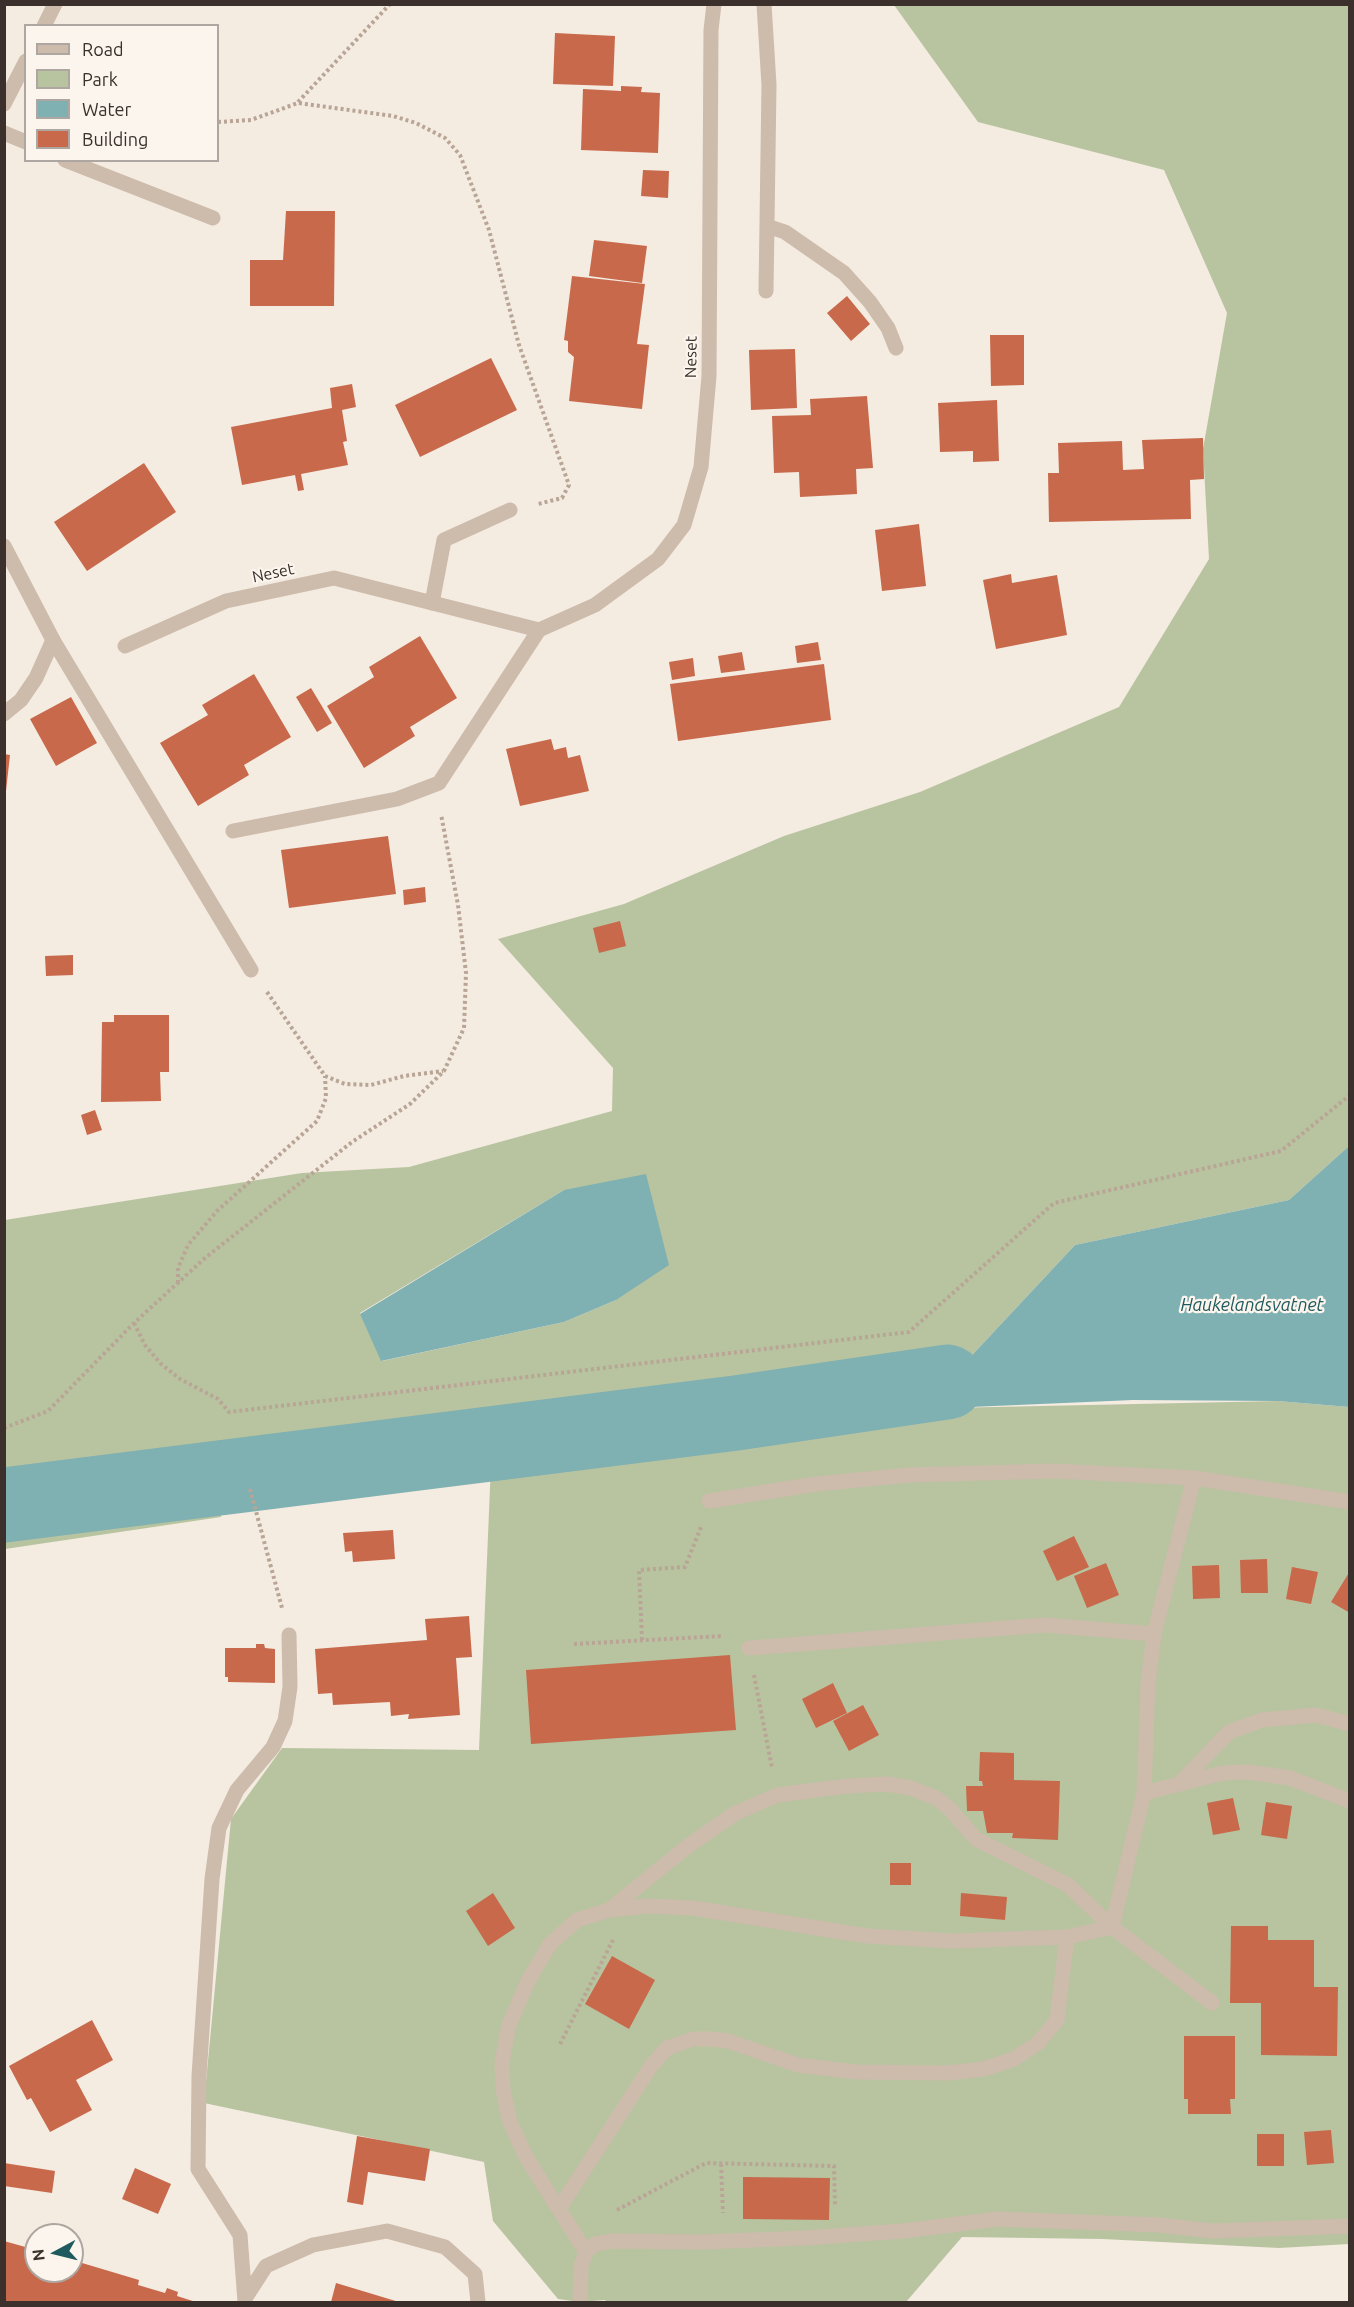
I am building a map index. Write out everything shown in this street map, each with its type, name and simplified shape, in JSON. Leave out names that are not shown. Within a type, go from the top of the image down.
[{"type":"street","points":[[45,24],[55,4]]},
{"type":"street","name":"Neset","points":[[125,646],[226,602],[333,578],[539,630],[595,605],[658,559],[684,525],[702,467],[709,376],[711,30],[714,4]]},
{"type":"street","points":[[764,4],[769,85],[766,291]]},
{"type":"street","points":[[4,104],[24,65]]},
{"type":"street","points":[[4,133],[24,141]]},
{"type":"street","points":[[70,162],[213,218]]},
{"type":"street","points":[[767,226],[785,232],[844,273],[870,302],[888,328],[896,348]]},
{"type":"street","points":[[432,603],[444,540],[510,510]]},
{"type":"street","points":[[4,546],[53,640],[251,970]]},
{"type":"street","points":[[233,831],[397,799],[439,783],[539,630]]},
{"type":"street","points":[[4,714],[21,700],[36,678],[53,640]]},
{"type":"street","points":[[709,1501],[816,1484],[909,1475],[1054,1471],[1194,1478],[1350,1502]]},
{"type":"street","points":[[1112,1927],[1144,1793],[1148,1683],[1154,1634],[1194,1478]]},
{"type":"street","points":[[748,1648],[1045,1624],[1154,1634]]},
{"type":"street","points":[[246,2300],[240,2235],[198,2169],[199,2076],[212,1879],[219,1828],[237,1790],[273,1747],[285,1721],[290,1687],[289,1635]]},
{"type":"street","points":[[1179,1784],[1229,1732],[1262,1720],[1316,1715],[1350,1724]]},
{"type":"street","points":[[1144,1793],[1223,1773],[1248,1772],[1290,1778],[1350,1802]]},
{"type":"street","points":[[609,1910],[688,1846],[734,1814],[777,1795],[847,1786],[887,1784],[911,1788],[936,1798],[949,1808],[976,1839],[1068,1885],[1112,1927],[1212,2003]]},
{"type":"street","points":[[586,2252],[526,2157],[510,2122],[503,2091],[502,2062],[509,2025],[528,1981],[550,1944],[578,1920],[609,1910],[693,1908],[867,1936],[953,1941],[1067,1937],[1112,1927]]},
{"type":"street","points":[[559,2210],[651,2066],[667,2048],[693,2039],[711,2039],[728,2041],[798,2065],[856,2072],[948,2073],[983,2069],[1014,2059],[1030,2048],[1057,2020],[1067,1937]]},
{"type":"street","points":[[1160,2225],[1170,2212]]},
{"type":"street","points":[[580,2302],[581,2266],[586,2252],[596,2244],[613,2241],[725,2241],[835,2236],[998,2219],[1160,2225],[1212,2231],[1350,2226]]},
{"type":"street","points":[[246,2300],[266,2266],[313,2245],[387,2231],[445,2247],[475,2274],[478,2302]]},
{"type":"path","points":[[219,122],[251,120],[298,103],[390,4]]},
{"type":"path","points":[[298,103],[393,116],[416,123],[446,138],[460,155],[489,230],[519,345],[569,485],[562,498],[510,510]]},
{"type":"path","points":[[4,1428],[48,1411],[134,1323],[178,1283],[352,1142],[410,1104],[444,1071],[464,1028],[466,973],[458,904],[441,820],[439,783]]},
{"type":"path","points":[[178,1283],[178,1268],[188,1245],[210,1219],[317,1121],[326,1098],[325,1076],[251,970]]},
{"type":"path","points":[[325,1076],[345,1084],[371,1085],[404,1076],[444,1071]]},
{"type":"path","points":[[134,1323],[145,1345],[160,1363],[180,1379],[218,1399],[229,1412],[909,1332],[1054,1203],[1281,1151],[1350,1095]]},
{"type":"path","points":[[250,1489],[289,1635]]},
{"type":"path","points":[[642,1640],[639,1570],[685,1567],[696,1545],[709,1501]]},
{"type":"path","points":[[574,1644],[731,1636],[741,1640],[748,1648],[777,1795]]},
{"type":"path","points":[[560,2044],[630,1908]]},
{"type":"path","points":[[574,2233],[706,2163],[834,2166],[835,2236]]},
{"type":"path","points":[[721,2164],[725,2241]]},
{"type":"green space","points":[[894,5],[1349,5],[1349,1146],[1289,1200],[1075,1245],[947,1382],[947,1408],[1278,1401],[1349,1407],[1349,2244],[1279,2248],[1103,2239],[962,2237],[906,2302],[606,2302],[605,2300],[580,2302],[558,2299],[493,2221],[484,2162],[204,2103],[231,1819],[282,1748],[479,1750],[491,1464],[944,1408],[893,1398],[453,1419],[220,1460],[221,1517],[5,1549],[5,1220],[302,1173],[409,1167],[612,1111],[613,1068],[498,939],[624,904],[784,836],[920,792],[1119,707],[1209,559],[1203,449],[1227,313],[1164,170],[978,122]],"holes":[[[564,1190],[616,1300],[564,1322],[382,1361],[360,1313]]]},
{"type":"water","name":"Haukelandsvatnet","points":[[1349,1146],[1349,1407],[1278,1401],[1133,1400],[947,1408],[947,1382],[1075,1245],[1289,1200]]},
{"type":"water","points":[[646,1174],[669,1265],[616,1300],[564,1322],[381,1361],[360,1314],[564,1190]]},
{"type":"building","points":[[555,33],[615,36],[613,86],[553,84]]},
{"type":"building","points":[[621,86],[642,87],[641,92],[660,93],[658,153],[581,150],[583,89],[621,91]]},
{"type":"building","points":[[643,170],[669,171],[668,198],[641,196]]},
{"type":"building","points":[[286,211],[335,211],[334,306],[250,306],[250,260],[283,260]]},
{"type":"building","points":[[594,240],[647,246],[642,283],[589,276]]},
{"type":"building","points":[[572,276],[645,284],[637,344],[649,345],[642,409],[569,401],[574,357],[568,352],[568,341],[564,340]]},
{"type":"building","points":[[847,296],[870,324],[851,341],[827,313]]},
{"type":"building","points":[[990,335],[1024,335],[1024,385],[991,386]]},
{"type":"building","points":[[795,349],[797,408],[751,410],[749,350]]},
{"type":"building","points":[[491,358],[517,410],[420,457],[395,405]]},
{"type":"building","points":[[352,384],[356,407],[342,410],[347,441],[343,442],[348,465],[301,474],[304,490],[298,491],[295,475],[242,485],[231,427],[332,408],[330,388]]},
{"type":"building","points":[[867,396],[873,468],[856,469],[857,494],[800,497],[799,472],[774,473],[772,416],[811,415],[810,399]]},
{"type":"building","points":[[997,400],[999,461],[973,462],[973,451],[940,452],[938,403]]},
{"type":"building","points":[[1203,438],[1204,479],[1190,480],[1191,519],[1049,522],[1048,473],[1059,473],[1058,443],[1122,441],[1123,470],[1144,469],[1142,440]]},
{"type":"building","points":[[144,463],[176,512],[87,571],[54,522]]},
{"type":"building","points":[[919,524],[926,586],[882,591],[875,530]]},
{"type":"building","points":[[1011,574],[1012,583],[1057,575],[1067,635],[996,649],[983,580]]},
{"type":"building","points":[[420,636],[457,698],[410,727],[415,736],[364,768],[327,706],[374,677],[369,667]]},
{"type":"building","points":[[818,642],[821,660],[797,663],[795,646]]},
{"type":"building","points":[[742,652],[745,670],[721,673],[718,656]]},
{"type":"building","points":[[693,658],[695,676],[672,680],[669,662]]},
{"type":"building","points":[[824,664],[831,720],[678,741],[670,684]]},
{"type":"building","points":[[254,674],[291,737],[244,765],[249,775],[198,806],[160,743],[208,715],[202,705]]},
{"type":"building","points":[[311,688],[332,723],[317,732],[296,697]]},
{"type":"building","points":[[71,697],[97,743],[56,766],[30,719]]},
{"type":"building","points":[[551,739],[554,750],[566,747],[568,758],[580,755],[589,791],[520,806],[506,749]]},
{"type":"building","points":[[4,754],[10,755],[6,791],[4,791]]},
{"type":"building","points":[[388,836],[396,894],[289,908],[281,850]]},
{"type":"building","points":[[425,887],[426,902],[404,905],[403,890]]},
{"type":"building","points":[[620,921],[626,946],[599,953],[593,928]]},
{"type":"building","points":[[73,955],[73,975],[46,976],[45,956]]},
{"type":"building","points":[[114,1015],[169,1015],[169,1072],[160,1072],[161,1101],[101,1102],[102,1022],[114,1022]]},
{"type":"building","points":[[95,1110],[102,1130],[87,1135],[81,1115]]},
{"type":"building","points":[[393,1530],[395,1559],[353,1562],[352,1551],[345,1552],[343,1533]]},
{"type":"building","points":[[1074,1536],[1089,1567],[1057,1581],[1043,1551]]},
{"type":"building","points":[[1267,1559],[1268,1593],[1241,1593],[1240,1560]]},
{"type":"building","points":[[1106,1563],[1119,1595],[1087,1608],[1074,1576]]},
{"type":"building","points":[[1219,1565],[1220,1598],[1193,1599],[1192,1566]]},
{"type":"building","points":[[1292,1567],[1318,1572],[1311,1604],[1286,1599]]},
{"type":"building","points":[[1350,1571],[1350,1613],[1331,1602]]},
{"type":"building","points":[[469,1616],[472,1657],[456,1658],[460,1715],[408,1719],[409,1714],[391,1716],[390,1702],[333,1705],[332,1693],[318,1694],[315,1649],[427,1640],[425,1619]]},
{"type":"building","points":[[256,1644],[264,1644],[265,1648],[275,1649],[275,1683],[228,1682],[228,1677],[225,1677],[225,1648],[256,1648]]},
{"type":"building","points":[[730,1655],[736,1730],[531,1744],[526,1670]]},
{"type":"building","points":[[833,1683],[847,1713],[816,1728],[802,1699]]},
{"type":"building","points":[[863,1705],[879,1735],[849,1751],[833,1721]]},
{"type":"building","points":[[980,1752],[1014,1753],[1014,1780],[1060,1781],[1058,1840],[1012,1838],[1013,1833],[987,1833],[983,1811],[967,1811],[966,1786],[983,1786],[982,1781],[979,1781]]},
{"type":"building","points":[[1233,1798],[1240,1830],[1213,1835],[1207,1803]]},
{"type":"building","points":[[1266,1802],[1292,1806],[1287,1839],[1261,1835]]},
{"type":"building","points":[[890,1863],[911,1863],[911,1885],[890,1885]]},
{"type":"building","points":[[493,1893],[515,1928],[488,1946],[466,1911]]},
{"type":"building","points":[[961,1893],[1007,1897],[1005,1920],[960,1916]]},
{"type":"building","points":[[1231,1926],[1268,1926],[1268,1940],[1314,1940],[1314,1987],[1338,1987],[1337,2056],[1261,2055],[1261,2003],[1230,2003]]},
{"type":"building","points":[[612,1956],[655,1980],[629,2029],[585,2004]]},
{"type":"building","points":[[92,2020],[113,2060],[76,2080],[92,2110],[50,2132],[31,2098],[27,2100],[9,2066]]},
{"type":"building","points":[[1184,2036],[1235,2036],[1235,2099],[1230,2099],[1231,2114],[1188,2114],[1188,2099],[1184,2099]]},
{"type":"building","points":[[1331,2130],[1334,2163],[1307,2165],[1304,2132]]},
{"type":"building","points":[[1257,2134],[1284,2134],[1284,2166],[1257,2166]]},
{"type":"building","points":[[357,2136],[430,2149],[425,2181],[368,2172],[363,2205],[347,2202]]},
{"type":"building","points":[[4,2163],[55,2171],[52,2193],[4,2186]]},
{"type":"building","points":[[135,2168],[171,2184],[158,2214],[122,2199]]},
{"type":"building","points":[[743,2177],[830,2178],[829,2220],[743,2219]]},
{"type":"building","points":[[4,2241],[24,2247],[24,2283],[84,2283],[84,2264],[139,2280],[138,2285],[165,2293],[167,2288],[178,2292],[177,2296],[196,2302],[4,2302]]},
{"type":"building","points":[[336,2283],[399,2302],[331,2302]]},
{"type":"waterway","points":[[4,1505],[736,1413],[947,1382]]}]
